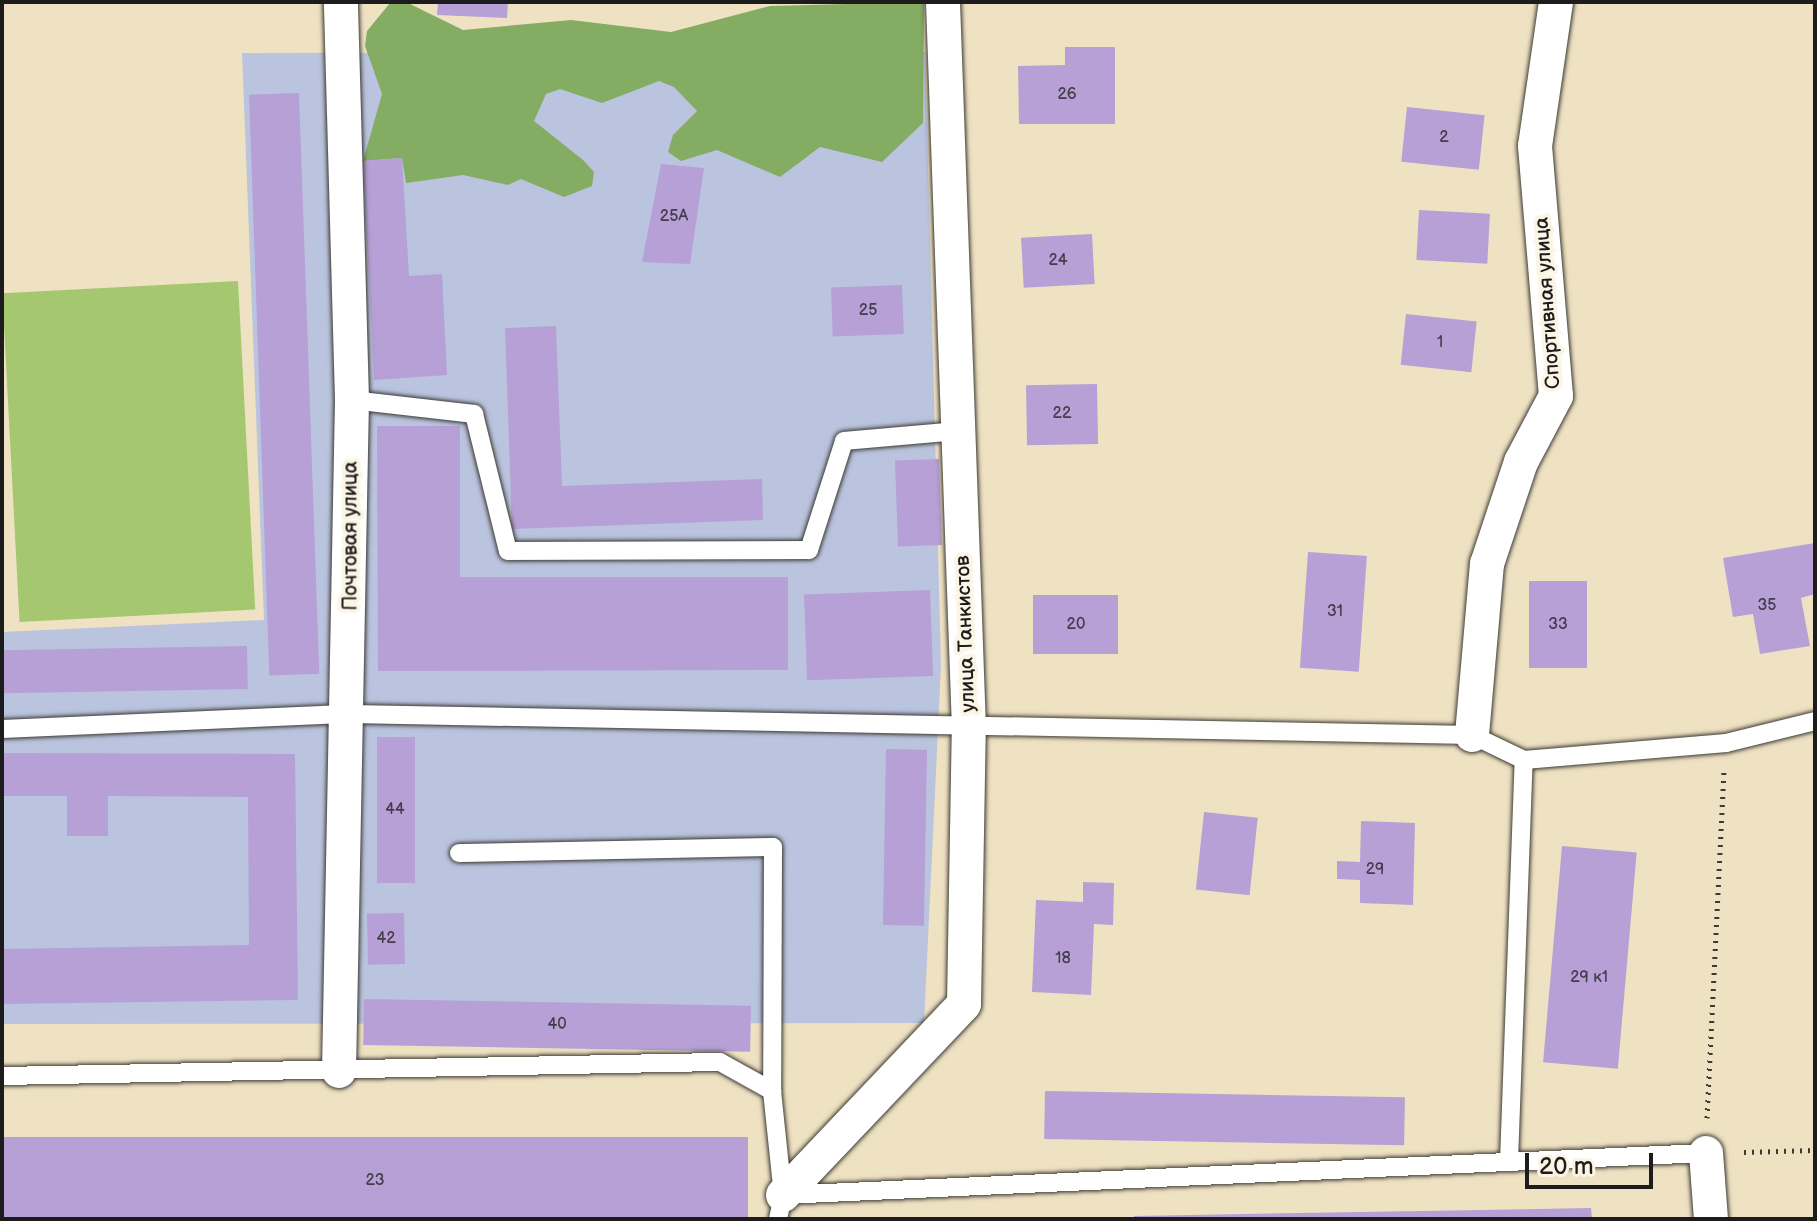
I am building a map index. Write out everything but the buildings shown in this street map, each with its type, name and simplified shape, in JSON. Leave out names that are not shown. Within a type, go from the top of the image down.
[{"type":"street","name":"Почтовая улица","points":[[339,1071],[350,714],[352,400],[341,2]]},
{"type":"street","name":"улица Танкистов","points":[[781,1207],[964,1004],[969,729],[943,2]]},
{"type":"street","name":"Спортивная улица","points":[[1472,735],[1487,564],[1521,462],[1556,396],[1535,146],[1556,2]]},
{"type":"street","points":[[1706,1153],[1711,1219]]},
{"type":"lane","points":[[352,400],[474,414],[508,551],[809,550],[844,441],[958,431]]},
{"type":"lane","points":[[2,729],[350,714],[969,729],[1472,735],[1524,760],[1726,743],[1815,721]]},
{"type":"lane","points":[[1509,1161],[1524,760]]},
{"type":"lane","points":[[459,853],[773,847],[772,1091],[781,1207],[1509,1161],[1706,1153]]},
{"type":"lane","points":[[2,1076],[720,1062],[772,1091]]},
{"type":"path","points":[[1726,743],[1706,1153],[1815,1150]]},
{"type":"shaded area","points":[[925,52],[941,666],[924,1023],[2,1024],[2,632],[264,620],[242,53]]},
{"type":"green space","points":[[406,2],[463,30],[571,20],[671,32],[770,6],[924,2],[923,123],[882,162],[820,147],[780,177],[717,150],[681,161],[668,152],[673,135],[697,111],[674,87],[659,81],[602,103],[560,89],[546,94],[534,121],[594,172],[592,186],[564,197],[521,179],[508,185],[463,175],[406,183],[402,158],[363,161],[382,94],[365,46],[367,31],[390,3]]},
{"type":"green space","points":[[238,281],[255,610],[20,622],[2,293]]}]
